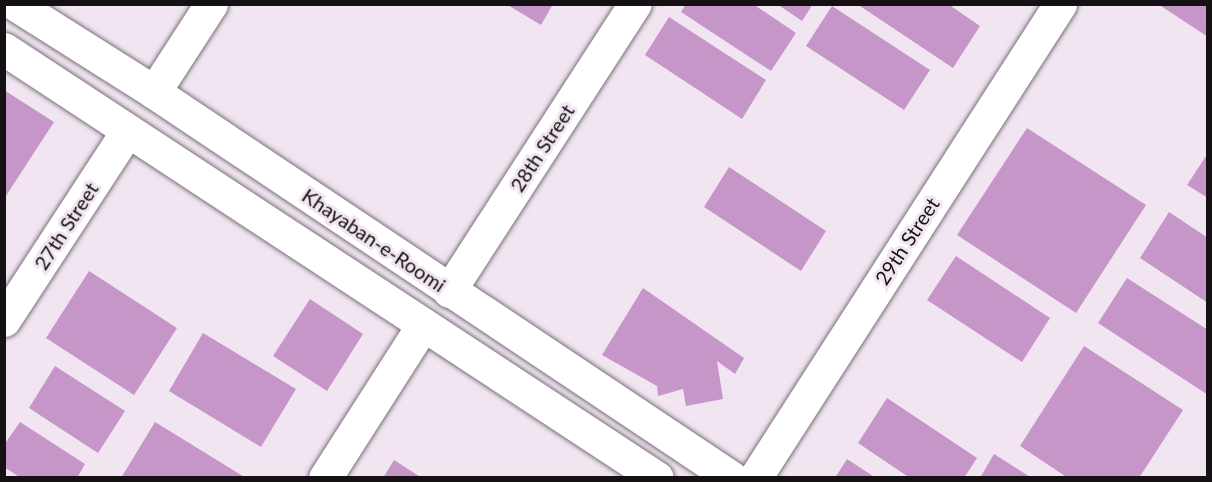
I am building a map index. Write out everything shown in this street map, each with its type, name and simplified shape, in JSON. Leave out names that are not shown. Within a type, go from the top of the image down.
[{"type":"street","name":"Khayaban-e-Roomi","points":[[15,4],[154,92],[449,291],[732,477]]},
{"type":"street","points":[[154,92],[211,4]]},
{"type":"street","name":"28th Street","points":[[449,291],[635,4]]},
{"type":"street","name":"29th Street","points":[[755,477],[1060,4]]},
{"type":"street","points":[[4,50],[657,477]]},
{"type":"street","name":"27th Street","points":[[4,320],[127,131]]},
{"type":"street","points":[[325,477],[423,324]]},
{"type":"street","points":[[546,405],[560,405],[570,397],[574,384],[570,371]]},
{"type":"street","points":[[596,438],[591,416],[599,404],[613,400]]},
{"type":"building","points":[[506,4],[553,4],[541,25]]},
{"type":"building","points":[[686,4],[753,4],[796,33],[771,71],[681,12]]},
{"type":"building","points":[[777,4],[813,4],[802,21]]},
{"type":"building","points":[[857,4],[948,4],[980,26],[953,68]]},
{"type":"building","points":[[1158,4],[1208,4],[1208,37]]},
{"type":"building","points":[[832,6],[930,70],[904,110],[806,46]]},
{"type":"building","points":[[669,17],[766,80],[742,119],[645,55]]},
{"type":"building","points":[[4,90],[54,122],[4,199]]},
{"type":"building","points":[[1027,128],[1146,205],[1076,313],[957,235]]},
{"type":"building","points":[[1208,153],[1208,198],[1187,185]]},
{"type":"building","points":[[729,167],[826,231],[801,271],[704,207]]},
{"type":"building","points":[[1169,212],[1208,238],[1208,303],[1140,258]]},
{"type":"building","points":[[956,256],[1050,318],[1022,362],[927,300]]},
{"type":"building","points":[[89,271],[177,328],[134,395],[46,338]]},
{"type":"building","points":[[1127,278],[1208,330],[1208,395],[1098,323]]},
{"type":"building","points":[[643,288],[744,358],[735,374],[717,361],[723,399],[686,406],[683,389],[658,396],[657,386],[602,355]]},
{"type":"building","points":[[310,299],[363,334],[327,391],[273,356]]},
{"type":"building","points":[[203,333],[296,389],[261,447],[169,391]]},
{"type":"building","points":[[1084,346],[1183,410],[1139,478],[1068,478],[1020,446]]},
{"type":"building","points":[[55,366],[125,411],[98,453],[29,408]]},
{"type":"building","points":[[887,398],[977,458],[964,478],[910,478],[858,443]]},
{"type":"building","points":[[20,422],[85,464],[77,478],[21,478],[4,467],[4,445]]},
{"type":"building","points":[[155,422],[246,478],[121,478]]},
{"type":"building","points":[[994,454],[1032,478],[980,478]]},
{"type":"building","points":[[847,459],[876,478],[835,478]]},
{"type":"building","points":[[394,460],[422,478],[383,478]]}]
